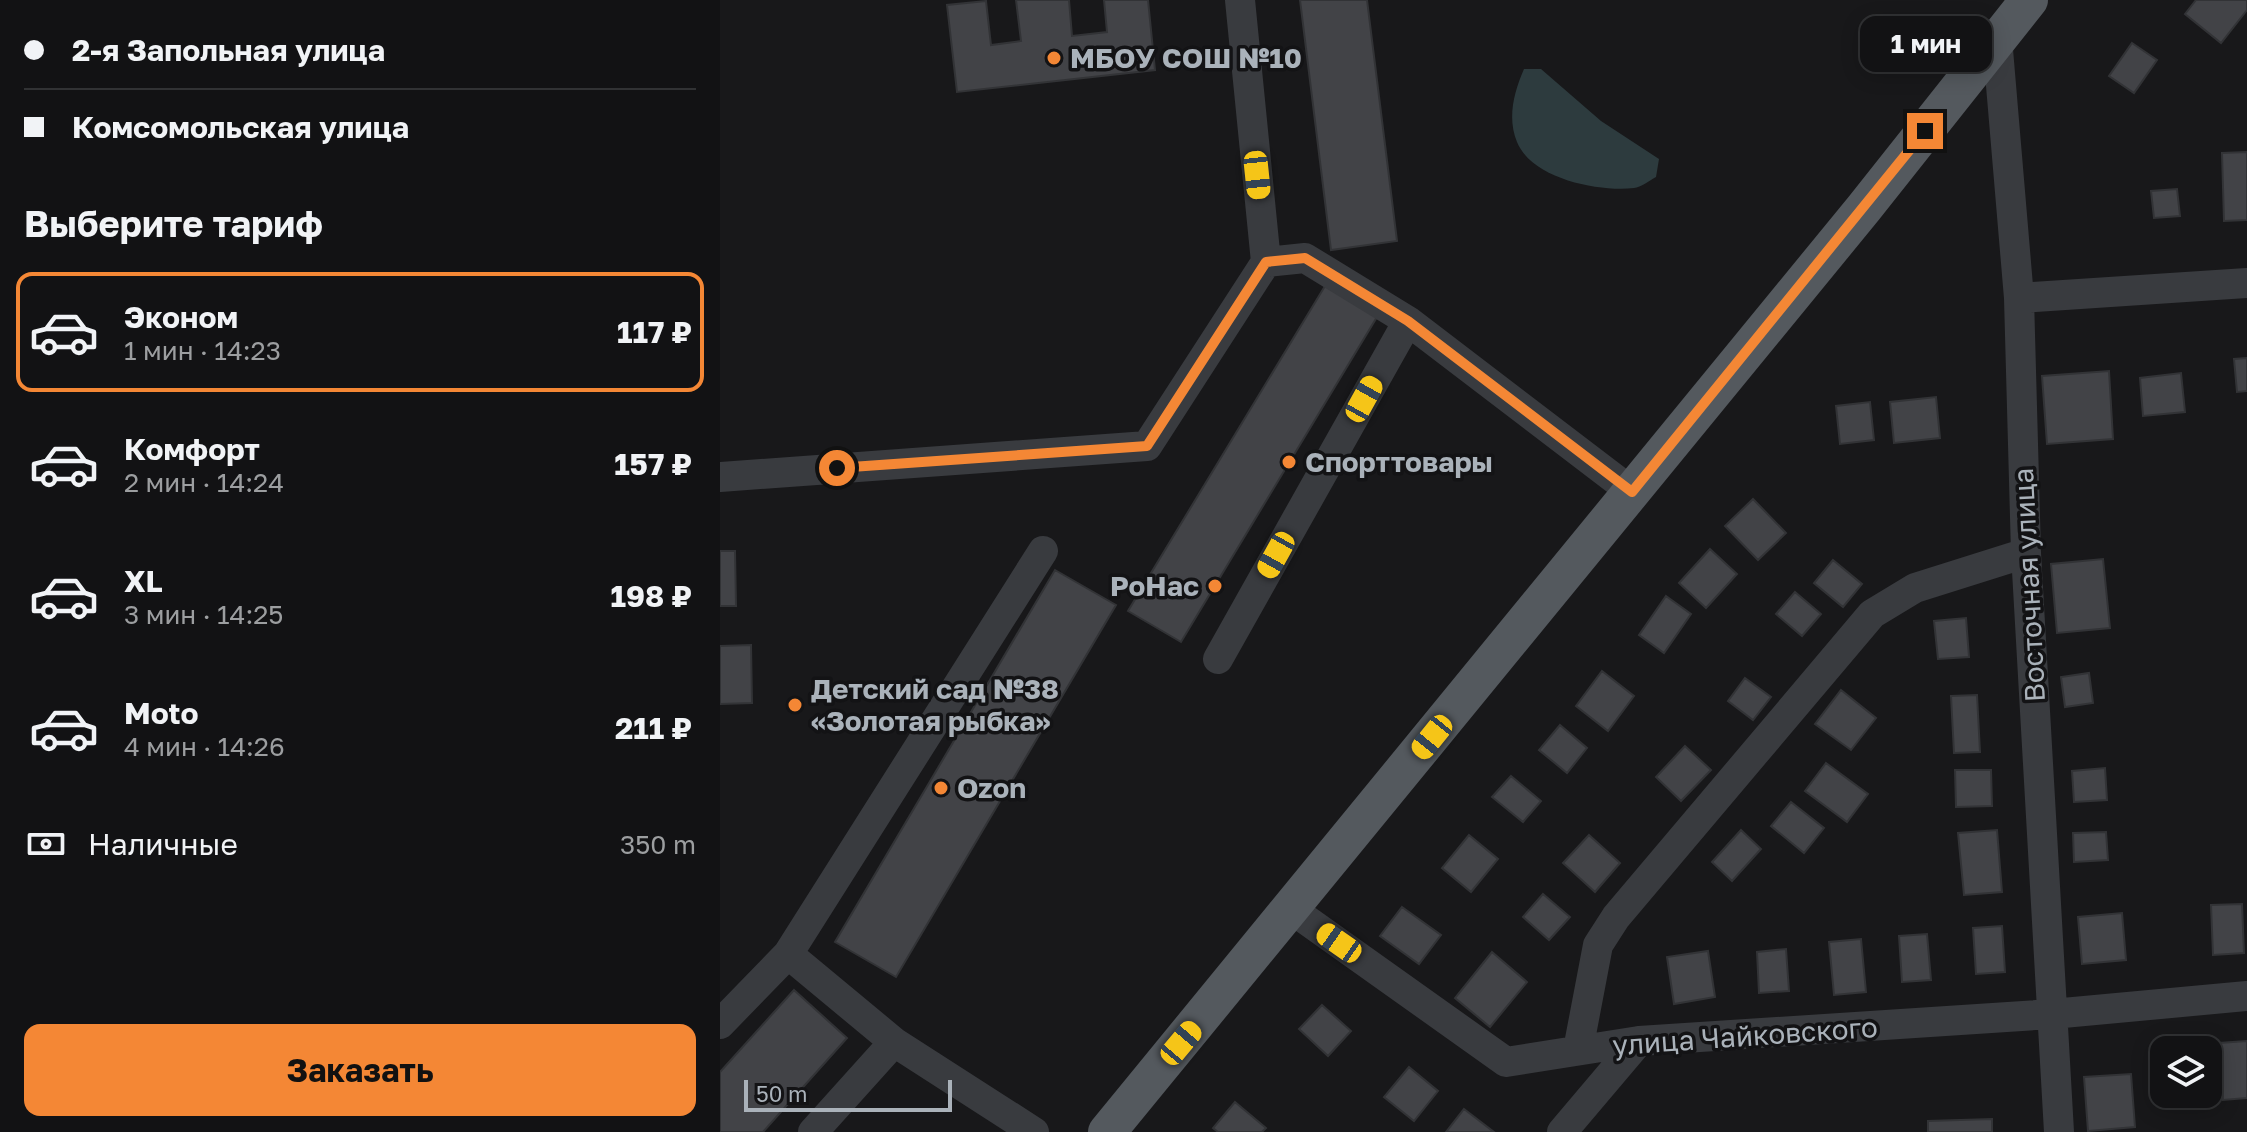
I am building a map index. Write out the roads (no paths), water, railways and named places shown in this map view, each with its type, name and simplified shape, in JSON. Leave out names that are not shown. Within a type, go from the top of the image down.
[{"type":"main road","points":[[1107,1132],[1864,208],[2029,0]]},
{"type":"street","points":[[720,477],[1147,446],[1266,262],[1240,0]]},
{"type":"street","name":"Восточная улица","points":[[1997,38],[2019,298],[2026,553],[2059,1132]]},
{"type":"street","points":[[1266,262],[1305,258],[1408,321],[1632,492]]},
{"type":"street","points":[[2019,298],[2247,283]]},
{"type":"street","points":[[1218,659],[1408,321]]},
{"type":"street","points":[[720,1024],[788,954],[1043,551]]},
{"type":"street","points":[[1578,1050],[1598,945],[1616,917],[1872,614],[1915,588],[2026,553]]},
{"type":"street","name":"улица Чайковского","points":[[1291,909],[1506,1062],[1639,1041],[2052,1014],[2247,996]]},
{"type":"street","points":[[788,954],[894,1042],[1034,1132]]},
{"type":"street","points":[[1562,1132],[1639,1041]]},
{"type":"street","points":[[813,1132],[894,1042]]},
{"type":"place","name":"МБОУ СОШ №10","points":[[1054,58]]},
{"type":"place","name":"Спорттовары","points":[[1289,462]]},
{"type":"place","name":"РоНас","points":[[1215,586]]},
{"type":"place","name":"Детский сад №38 «Золотая рыбка»","points":[[795,705]]},
{"type":"place","name":"Ozon","points":[[941,788]]}]
